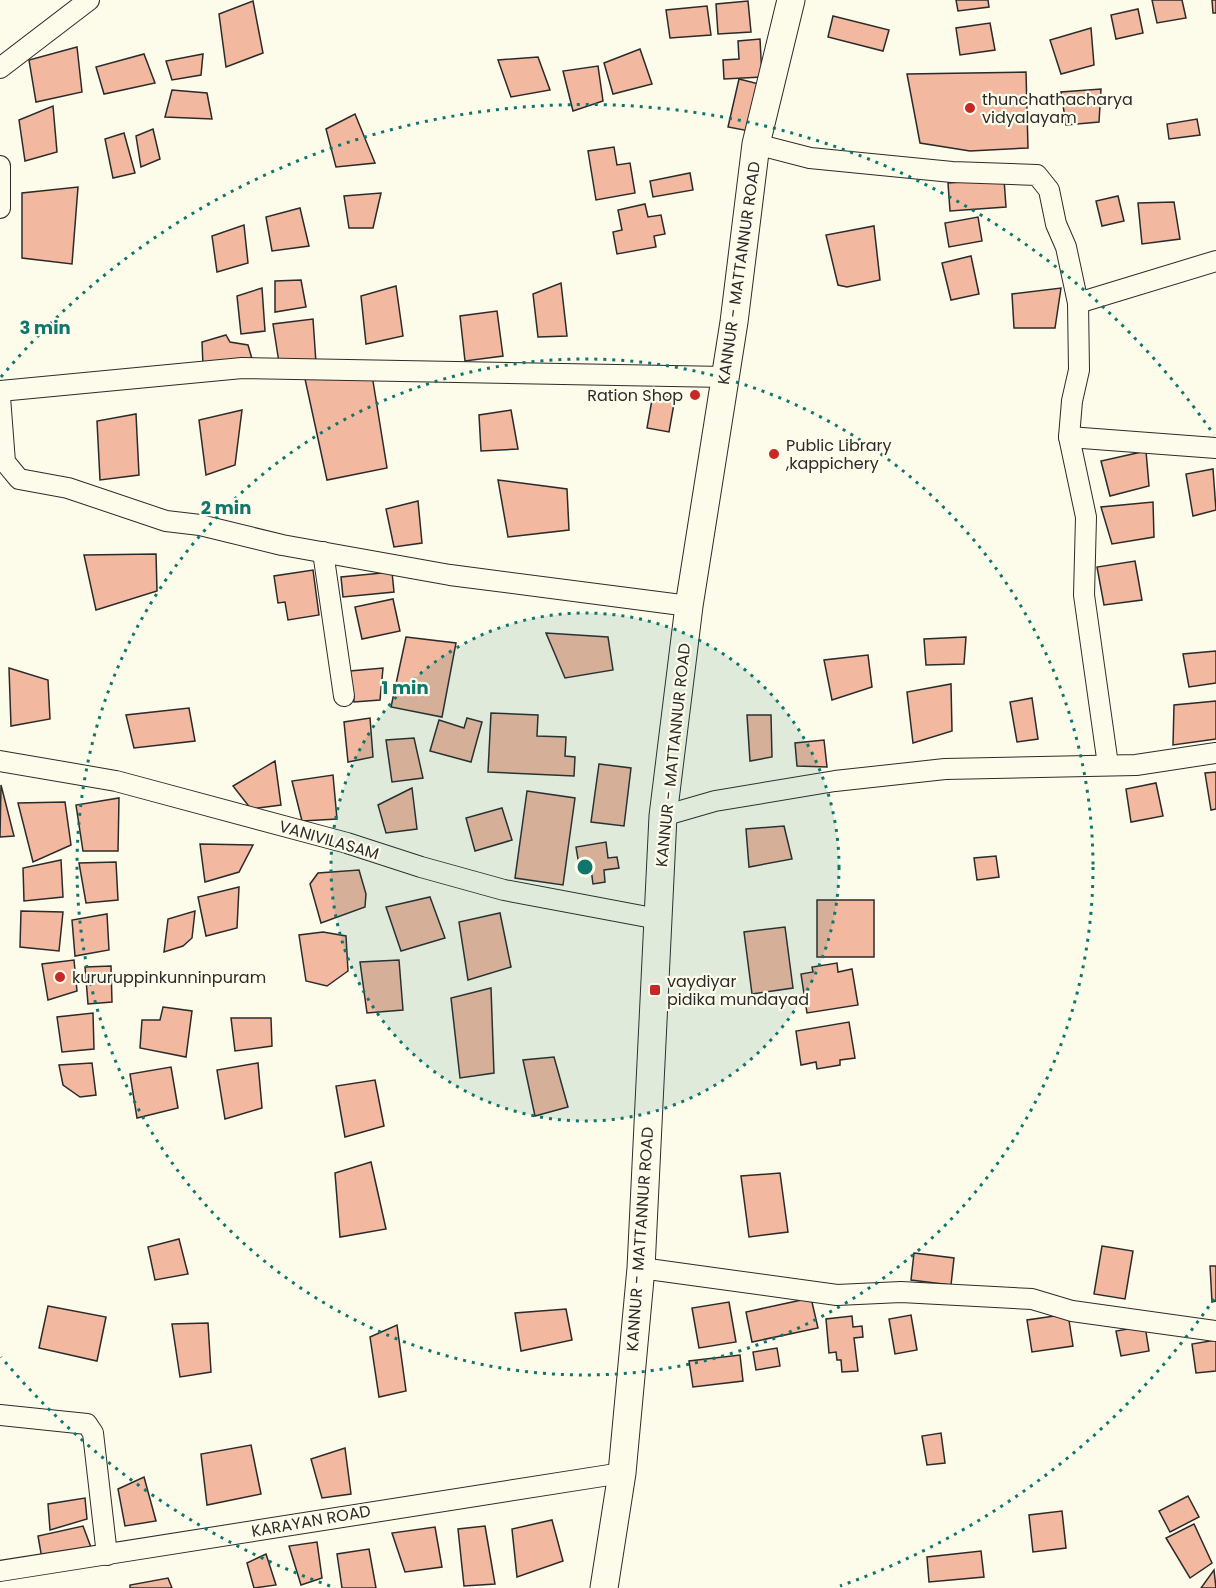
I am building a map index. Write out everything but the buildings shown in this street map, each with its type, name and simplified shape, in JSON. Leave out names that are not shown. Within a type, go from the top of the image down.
[{"type":"main road","name":"KANNUR - MATTANNUR ROAD","points":[[604,1588],[622,1473],[641,1268],[663,816],[689,606],[725,377],[756,144],[791,0]]},
{"type":"street","points":[[0,68],[89,0]]},
{"type":"street","points":[[756,144],[810,158],[952,172],[1037,175],[1049,190],[1056,225],[1066,247],[1078,303],[1078,370],[1072,401],[1069,437],[1086,517],[1084,595],[1108,765]]},
{"type":"street","points":[[0,166],[0,208]]},
{"type":"street","points":[[1078,303],[1216,261]]},
{"type":"street","points":[[0,391],[242,368],[725,377]]},
{"type":"street","points":[[0,397],[5,462],[19,479],[68,488],[166,521],[323,552],[450,575],[689,606]]},
{"type":"street","points":[[1069,437],[1216,448]]},
{"type":"street","points":[[323,552],[344,696]]},
{"type":"street","points":[[663,816],[716,801],[835,781],[945,769],[1136,765],[1216,753]]},
{"type":"street","name":"VANIVILASAM","points":[[0,761],[66,770],[127,783],[347,843],[504,890],[657,919]]},
{"type":"street","points":[[641,1268],[837,1295],[902,1292],[1032,1299],[1072,1311],[1216,1331]]},
{"type":"street","points":[[0,1415],[87,1424],[93,1433],[107,1555]]},
{"type":"street","name":"KARAYAN ROAD","points":[[0,1571],[410,1504],[622,1473]]},
{"type":"place","name":"thunchathacharya vidyalayam","points":[[970,108]]},
{"type":"place","name":"Ration Shop","points":[[695,395]]},
{"type":"place","name":"Public Library ,kappichery","points":[[774,454]]},
{"type":"place","name":"kururuppinkunninpuram","points":[[60,977]]},
{"type":"place","name":"vaydiyar pidika mundayad","points":[[655,990]]}]
